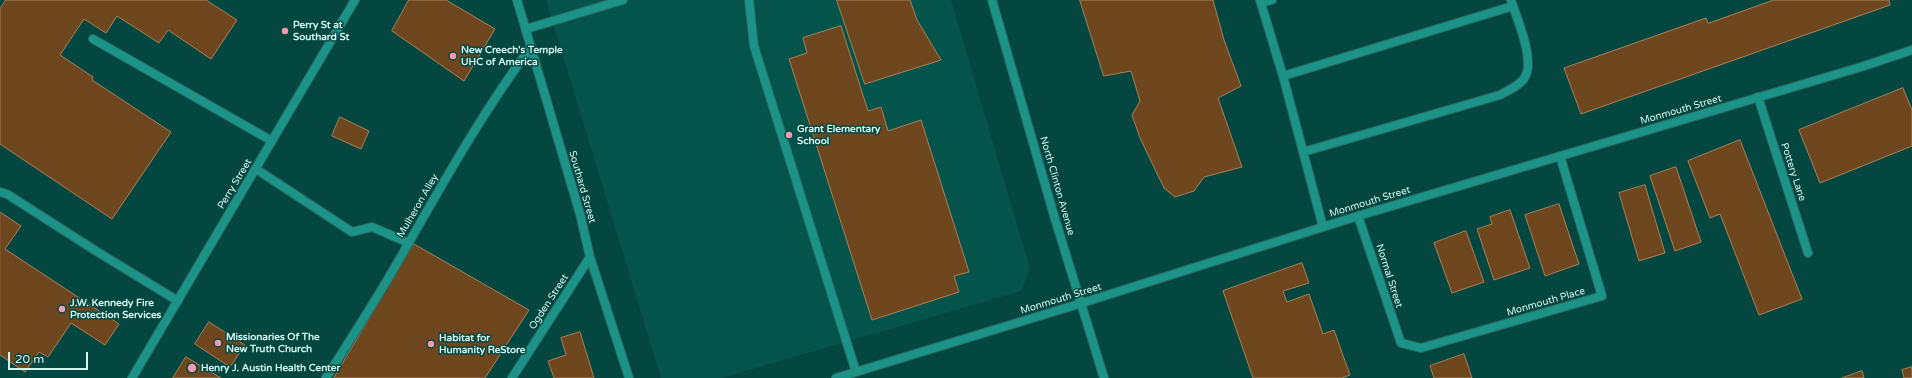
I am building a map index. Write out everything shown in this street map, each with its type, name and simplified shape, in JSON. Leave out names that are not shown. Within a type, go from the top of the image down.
[{"type":"street","name":"Southard Street","points":[[517,0],[580,214],[590,257],[629,378]]},
{"type":"street","points":[[526,29],[623,0]]},
{"type":"street","points":[[749,0],[754,46],[856,372]]},
{"type":"street","name":"North Clinton Avenue","points":[[992,0],[1055,219],[1104,378]]},
{"type":"street","points":[[1272,0],[1261,2],[1283,76],[1323,226]]},
{"type":"street","name":"Perry Street","points":[[132,378],[256,169],[353,1]]},
{"type":"street","points":[[1283,76],[1512,3],[1529,61],[1525,78],[1500,95],[1303,152]]},
{"type":"street","points":[[93,38],[272,141]]},
{"type":"street","name":"Mulheron Alley","points":[[326,378],[499,93],[531,47]]},
{"type":"street","name":"Monmouth Street","points":[[836,378],[1082,303],[1323,226],[1912,50]]},
{"type":"street","name":"Pottery Lane","points":[[1758,97],[1808,253]]},
{"type":"street","name":"Monmouth Place","points":[[1401,343],[1421,348],[1602,296],[1560,156]]},
{"type":"street","points":[[256,169],[352,232],[372,227],[408,243]]},
{"type":"street","points":[[0,192],[7,194],[178,301]]},
{"type":"street","name":"Normal Street","points":[[1358,216],[1401,343]]},
{"type":"street","name":"Ogden Street","points":[[512,378],[590,257]]},
{"type":"shaded area","name":"Grant Elementary School","points":[[546,0],[951,0],[1030,269],[1021,291],[721,378],[661,378]]},
{"type":"building","points":[[6,0],[206,0],[237,20],[211,59],[168,30],[159,43],[117,16],[106,33],[84,19],[60,55],[93,77],[92,80],[171,132],[112,219],[0,144],[0,9]]},
{"type":"building","name":"New Creech's Temple UHC of America","points":[[409,0],[446,0],[495,29],[464,81],[392,31]]},
{"type":"building","points":[[837,0],[910,0],[917,20],[941,60],[865,84]]},
{"type":"building","points":[[1080,0],[1213,0],[1224,40],[1241,86],[1218,98],[1242,167],[1204,177],[1194,191],[1175,197],[1164,188],[1140,138],[1132,115],[1140,101],[1131,71],[1104,76]]},
{"type":"building","points":[[1774,0],[1889,0],[1890,5],[1581,114],[1564,68],[1706,18],[1708,23]]},
{"type":"building","points":[[841,26],[868,111],[881,107],[888,131],[921,120],[969,272],[954,276],[959,292],[872,320],[789,59],[807,53],[803,38]]},
{"type":"building","points":[[1903,88],[1912,110],[1912,146],[1820,183],[1799,130]]},
{"type":"building","points":[[340,117],[369,131],[361,149],[332,136]]},
{"type":"building","points":[[1740,140],[1802,299],[1759,315],[1720,214],[1710,218],[1688,161]]},
{"type":"building","points":[[1676,167],[1701,242],[1675,251],[1650,176]]},
{"type":"building","points":[[1645,185],[1665,253],[1639,261],[1619,193]]},
{"type":"building","points":[[1559,204],[1579,264],[1545,276],[1525,215]]},
{"type":"building","points":[[1510,210],[1530,268],[1494,280],[1477,229],[1492,224],[1490,217]]},
{"type":"building","points":[[0,212],[21,226],[5,249],[119,324],[105,345],[71,323],[48,357],[39,352],[25,372],[0,355]]},
{"type":"building","points":[[1466,231],[1484,282],[1452,293],[1434,243]]},
{"type":"building","name":"Habitat for Humanity ReStore","points":[[414,244],[529,310],[485,378],[334,378]]},
{"type":"building","points":[[1302,263],[1309,283],[1283,291],[1287,302],[1309,294],[1323,334],[1334,330],[1350,375],[1342,378],[1253,378],[1223,291]]},
{"type":"building","points":[[209,322],[245,345],[230,367],[195,344]]},
{"type":"building","points":[[580,332],[594,378],[554,378],[548,361],[566,355],[561,338]]},
{"type":"building","points":[[1464,354],[1472,378],[1434,378],[1430,366]]},
{"type":"building","name":"Henry J. Austin Health Center","points":[[186,357],[221,378],[173,378]]},
{"type":"building","points":[[1912,367],[1912,378],[1904,378],[1902,370]]},
{"type":"building","points":[[1862,371],[1864,378],[1842,378]]},
{"type":"place","name":"Perry St at Southard St","points":[[285,31]]},
{"type":"place","name":"New Creech's Temple UHC of America","points":[[453,56]]},
{"type":"place","name":"Grant Elementary School","points":[[789,135]]},
{"type":"place","name":"J.W. Kennedy Fire Protection Services","points":[[62,309]]},
{"type":"place","name":"Missionaries Of The New Truth Church","points":[[218,343]]},
{"type":"place","name":"Habitat for Humanity ReStore","points":[[431,344]]},
{"type":"place","name":"Henry J. Austin Health Center","points":[[192,368]]}]
